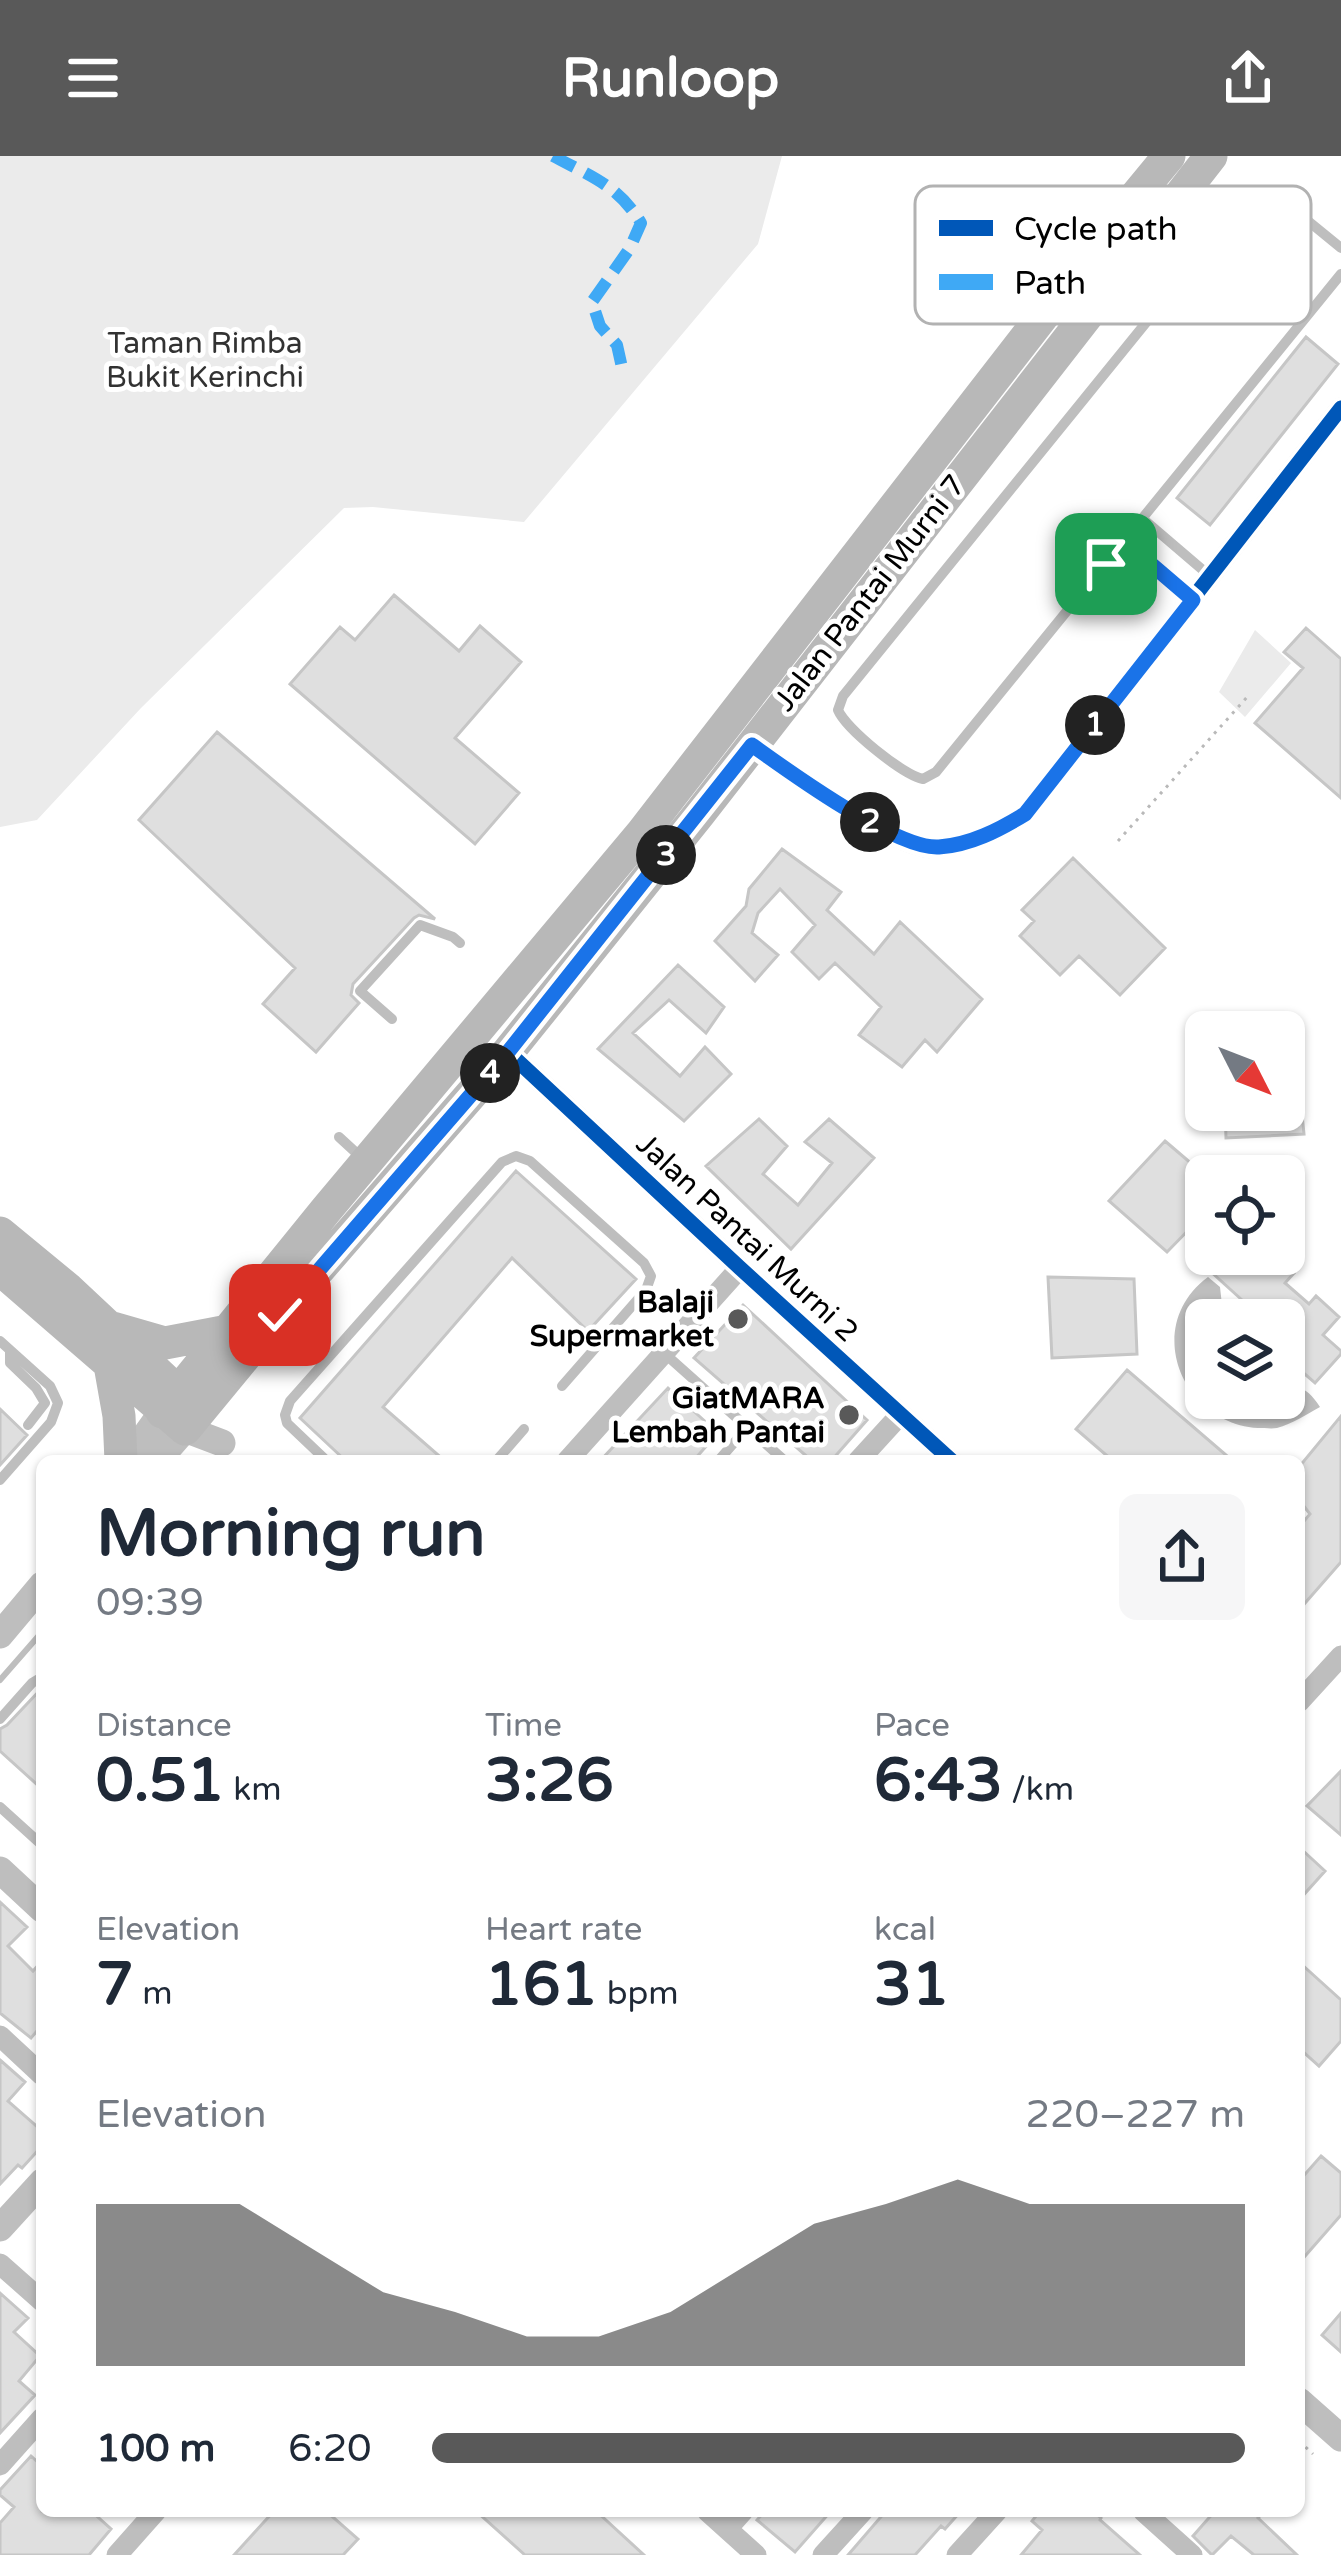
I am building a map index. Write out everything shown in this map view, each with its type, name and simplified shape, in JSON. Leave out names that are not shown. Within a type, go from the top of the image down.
[{"type":"main road","name":"Jalan Pantai Murni 7","points":[[1144,186],[1169,156]]},
{"type":"main road","name":"Jalan Pantai Murni 7","points":[[1188,186],[1211,156]]},
{"type":"main road","name":"Jalan Pantai Murni 7","points":[[181,1411],[228,1331],[642,833],[1036,324]]},
{"type":"main road","name":"Jalan Pantai Murni 7","points":[[181,1411],[508,1052],[1080,324]]},
{"type":"main road","points":[[0,1233],[105,1325],[181,1411]]},
{"type":"main road","points":[[6,1281],[110,1365],[181,1411]]},
{"type":"main road","points":[[105,1325],[166,1342],[228,1331]]},
{"type":"main road","points":[[110,1365],[123,1455]]},
{"type":"street","points":[[752,745],[864,820],[908,840],[934,848],[968,842],[1000,829],[1025,814],[1341,408]]},
{"type":"street","name":"Jalan Pantai Murni 2","points":[[508,1052],[945,1455]]},
{"type":"street","points":[[573,1455],[740,1268]]},
{"type":"street","points":[[181,1411],[232,1452]]},
{"type":"street","points":[[131,1455],[181,1411]]},
{"type":"street","points":[[160,1455],[181,1411]]},
{"type":"street","points":[[863,1455],[900,1415]]},
{"type":"street","points":[[0,1635],[36,1592]]},
{"type":"street","points":[[1305,1695],[1341,1656]]},
{"type":"street","points":[[0,1870],[36,1903]]},
{"type":"street","points":[[0,2036],[36,2069]]},
{"type":"street","points":[[0,2228],[36,2189]]},
{"type":"street","points":[[0,2264],[36,2296]]},
{"type":"street","points":[[1305,2405],[1336,2424]]},
{"type":"street","points":[[0,2464],[36,2425]]},
{"type":"street","points":[[117,2555],[151,2517]]},
{"type":"street","points":[[714,2517],[756,2555]]},
{"type":"street","points":[[727,2529],[738,2517]]},
{"type":"street","points":[[823,2555],[858,2517]]},
{"type":"street","points":[[957,2555],[992,2517]]},
{"type":"street","points":[[1151,2517],[1192,2555]]},
{"type":"lane","points":[[1311,223],[1341,248]]},
{"type":"lane","points":[[1311,311],[1341,274]]},
{"type":"lane","points":[[1145,324],[839,702],[841,718],[909,775],[930,777],[1300,324]]},
{"type":"lane","points":[[1142,518],[1211,578]]},
{"type":"lane","points":[[1124,541],[1193,600]]},
{"type":"lane","points":[[392,1019],[360,992],[375,975],[420,925],[460,943]]},
{"type":"lane","points":[[339,1137],[366,1162]]},
{"type":"lane","points":[[321,1455],[287,1423],[290,1401],[502,1162],[516,1156],[546,1175],[644,1263],[651,1276],[646,1290],[562,1386]]},
{"type":"lane","points":[[5,1346],[10,1363],[45,1403],[28,1425]]},
{"type":"lane","points":[[0,1480],[51,1422],[58,1403],[50,1386],[5,1346]]},
{"type":"lane","points":[[664,1353],[778,1455]]},
{"type":"lane","points":[[723,1455],[747,1428]]},
{"type":"lane","points":[[501,1455],[524,1430]]},
{"type":"lane","points":[[0,1719],[36,1681]]},
{"type":"lane","points":[[0,1807],[36,1840]]},
{"type":"path","points":[[1118,841],[1249,695]]},
{"type":"path","points":[[1305,2447],[1313,2454]]},
{"type":"green space","name":"Taman Rimba Bukit Kerinchi","points":[[0,156],[782,156],[758,244],[524,522],[344,508],[141,708],[37,820],[0,827]]},
{"type":"green space","points":[[1255,630],[1291,663],[1245,717],[1219,692]]},
{"type":"shaded area","points":[[1208,1277],[1220,1287],[1221,1299],[1188,1297]]},
{"type":"shaded area","points":[[1185,1304],[1185,1380],[1175,1345],[1177,1321]]},
{"type":"shaded area","points":[[1305,1391],[1309,1393],[1320,1407],[1305,1415]]},
{"type":"shaded area","points":[[1226,1419],[1297,1419],[1275,1428]]},
{"type":"building","points":[[1306,337],[1338,364],[1210,525],[1177,498]]},
{"type":"building","points":[[394,595],[459,651],[480,626],[521,662],[455,738],[519,793],[475,844],[290,684],[340,627],[355,640]]},
{"type":"building","points":[[1306,628],[1341,659],[1341,798],[1255,723],[1303,668],[1284,652]]},
{"type":"building","points":[[217,732],[435,919],[414,918],[353,984],[351,995],[359,1003],[316,1052],[263,1004],[295,968],[139,820]]},
{"type":"building","points":[[782,849],[841,892],[827,910],[874,954],[900,922],[982,999],[937,1052],[925,1040],[902,1067],[859,1035],[881,1007],[835,963],[819,979],[792,952],[815,925],[780,889],[758,913],[752,933],[778,955],[755,981],[715,941],[746,906],[749,889]]},
{"type":"building","points":[[1073,858],[1165,948],[1120,995],[1079,956],[1060,975],[1020,936],[1034,921],[1022,910]]},
{"type":"building","points":[[678,965],[724,1007],[706,1033],[669,1000],[633,1033],[680,1076],[705,1047],[731,1074],[684,1121],[598,1049]]},
{"type":"building","points":[[759,1119],[787,1146],[763,1174],[798,1205],[832,1163],[805,1142],[829,1119],[874,1158],[791,1249],[706,1166]]},
{"type":"building","points":[[1226,1131],[1304,1134],[1226,1138]]},
{"type":"building","points":[[1165,1141],[1185,1158],[1185,1234],[1167,1252],[1109,1201]]},
{"type":"building","points":[[516,1171],[636,1279],[588,1331],[512,1258],[383,1407],[438,1455],[340,1455],[300,1418]]},
{"type":"building","points":[[1214,1275],[1292,1275],[1285,1283],[1303,1299],[1241,1299]]},
{"type":"building","points":[[1048,1277],[1134,1279],[1137,1354],[1052,1358]]},
{"type":"building","points":[[1316,1296],[1339,1317],[1323,1335],[1341,1354],[1315,1383],[1305,1374],[1305,1300],[1309,1304]]},
{"type":"building","points":[[743,1305],[867,1420],[836,1455],[805,1455],[694,1358]]},
{"type":"building","points":[[1127,1370],[1226,1455],[1106,1455],[1076,1429]]},
{"type":"building","points":[[668,1388],[718,1433],[698,1455],[606,1455]]},
{"type":"building","points":[[0,1409],[27,1435],[0,1465]]},
{"type":"building","points":[[1341,1416],[1341,1562],[1305,1603],[1305,1520],[1310,1514],[1305,1508],[1305,1460]]},
{"type":"building","points":[[36,1694],[36,1784],[0,1751],[0,1729]]},
{"type":"building","points":[[1341,1771],[1341,1835],[1307,1806]]},
{"type":"building","points":[[1305,1853],[1325,1871],[1305,1893]]},
{"type":"building","points":[[0,1902],[27,1927],[8,1946],[33,1971],[36,1968],[36,2032],[31,2038],[0,2013]]},
{"type":"building","points":[[1305,1967],[1341,2000],[1341,2041],[1319,2066],[1305,2053]]},
{"type":"building","points":[[0,2060],[25,2082],[8,2101],[36,2126],[36,2153],[0,2184]]},
{"type":"building","points":[[1321,2156],[1341,2173],[1341,2215],[1305,2256],[1305,2174]]},
{"type":"building","points":[[0,2293],[28,2318],[14,2332],[36,2352],[36,2361],[19,2381],[35,2395],[0,2433]]},
{"type":"building","points":[[1341,2313],[1341,2352],[1322,2335]]},
{"type":"building","points":[[31,2456],[36,2461],[36,2517],[98,2517],[111,2529],[89,2555],[0,2555],[0,2523],[14,2507],[0,2490]]},
{"type":"building","points":[[269,2517],[333,2517],[358,2539],[343,2555],[234,2555]]},
{"type":"building","points":[[483,2517],[603,2517],[644,2555],[525,2555]]},
{"type":"building","points":[[760,2517],[826,2517],[795,2552],[757,2520]]},
{"type":"building","points":[[881,2517],[956,2517],[915,2555],[848,2555]]},
{"type":"building","points":[[1035,2517],[1100,2517],[1140,2555],[1021,2555],[1042,2530],[1032,2521]]},
{"type":"building","points":[[1210,2517],[1259,2517],[1297,2555],[1254,2555],[1231,2536],[1212,2555],[1193,2536]]},
{"type":"waterway","points":[[0,1680],[36,1639]]},
{"type":"marked path","points":[[553,156],[613,190],[641,223],[630,248],[592,302],[600,326],[617,345],[623,372]]},
{"type":"cycle path","points":[[753,745],[840,806],[913,843],[932,848],[954,846],[1002,828],[1037,799],[1341,408]]},
{"type":"cycle path","points":[[508,1052],[945,1455]]},
{"type":"place","name":"Balaji Supermarket","points":[[738,1319]]},
{"type":"place","name":"GiatMARA Lembah Pantai","points":[[849,1415]]},
{"type":"route","points":[[280,1315],[508,1052],[752,745],[864,820],[934,848],[968,842],[1025,814],[1193,600],[1124,541],[1106,564]]}]
